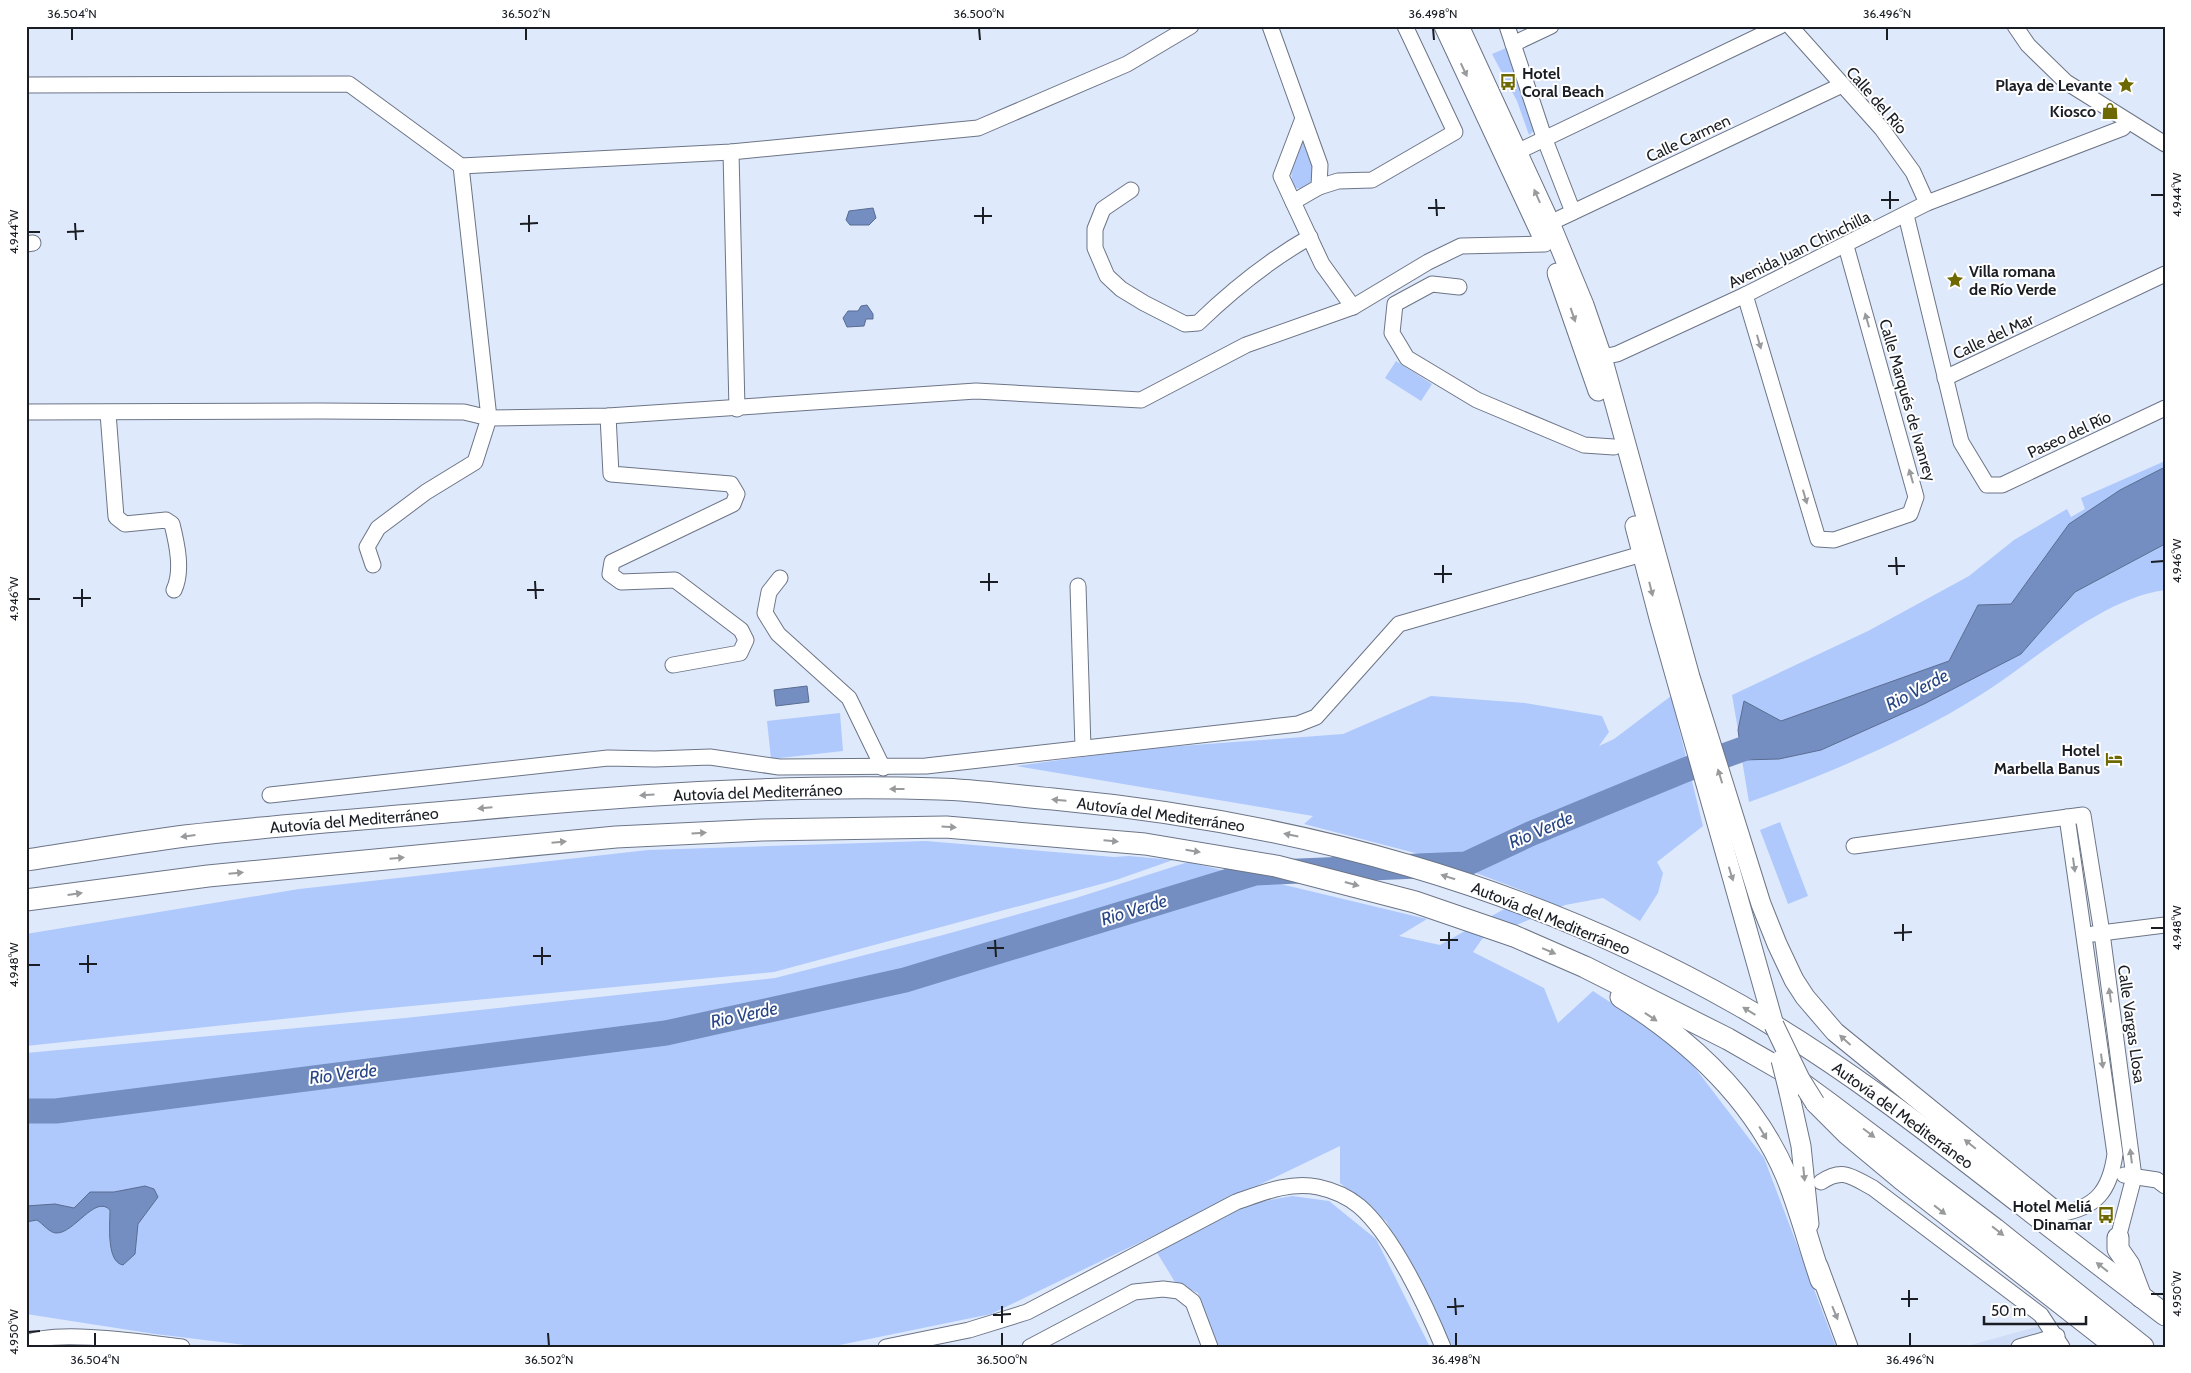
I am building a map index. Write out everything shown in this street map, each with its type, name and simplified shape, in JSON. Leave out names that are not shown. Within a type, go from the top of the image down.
[{"type":"highway","name":"Autovía del Mediterráneo","points":[[26,860],[188,836],[608,797],[765,790],[943,789],[1132,807],[1292,834],[1379,856],[1478,887],[1559,918],[1737,1004],[1792,1036],[1850,1074],[1930,1133],[2165,1316]]},
{"type":"highway","name":"Autovía del Mediterráneo","points":[[26,900],[208,876],[635,836],[762,830],[946,827],[1145,844],[1232,857],[1325,877],[1414,902],[1514,936],[1585,966],[1728,1039],[1789,1074],[1822,1103],[1995,1229],[2143,1347]]},
{"type":"highway","points":[[1585,966],[1608,990],[1655,1019],[1685,1042],[1728,1084],[1745,1106],[1760,1128],[1785,1173],[1821,1280]]},
{"type":"highway","points":[[2008,1174],[2033,1214],[2059,1214]]},
{"type":"highway","points":[[2118,1238],[2118,1249],[2129,1265],[2141,1297]]},
{"type":"main road","points":[[1444,26],[1545,244],[1592,372],[1642,554],[1684,679]]},
{"type":"main road","points":[[1459,26],[1550,223],[1584,305],[1602,358],[1684,679],[1726,825],[1769,1003],[1776,1045],[1801,1146],[1811,1239],[1821,1280],[1848,1347]]},
{"type":"main road","points":[[1726,825],[1776,944],[1805,997],[1836,1032],[1856,1050],[2059,1214]]},
{"type":"main road","points":[[1774,1025],[1800,1079],[1848,1135],[1901,1180],[2115,1347]]},
{"type":"street","points":[[26,85],[349,84],[461,166],[731,152],[978,128],[1127,64],[1191,26]]},
{"type":"street","points":[[1270,26],[1302,121],[1320,165],[1319,187]]},
{"type":"street","points":[[1293,202],[1319,187],[1338,181],[1372,180],[1455,132],[1405,26]]},
{"type":"street","points":[[1506,26],[1545,140],[1573,212]]},
{"type":"street","points":[[1513,44],[1551,26]]},
{"type":"street","points":[[1517,152],[1780,26]]},
{"type":"street","name":"Calle del Río","points":[[1790,26],[1882,129],[1913,172],[1927,203]]},
{"type":"street","points":[[2015,26],[2028,45],[2066,82],[2132,121],[2165,144]]},
{"type":"street","name":"Calle Carmen","points":[[1550,223],[1842,85]]},
{"type":"street","points":[[1302,121],[1281,176],[1322,264],[1353,307]]},
{"type":"street","name":"Avenida Juan Chinchilla","points":[[1602,358],[1617,354],[1746,295],[1906,216],[1927,203],[2123,128]]},
{"type":"street","points":[[731,152],[737,409]]},
{"type":"street","points":[[374,565],[368,547],[378,528],[426,492],[475,462],[489,418],[461,166]]},
{"type":"street","points":[[1131,190],[1103,209],[1095,229],[1095,248],[1107,276],[1121,288],[1185,324],[1198,324],[1227,295],[1279,255],[1310,237]]},
{"type":"street","points":[[1906,216],[1945,378]]},
{"type":"street","points":[[26,412],[464,412],[489,418],[608,416],[737,409],[976,391],[1140,400],[1246,345],[1353,307],[1428,262],[1461,246],[1545,244]]},
{"type":"street","name":"Calle Marqués de Ivanrey","points":[[1746,295],[1818,540],[1834,540],[1910,514],[1916,497],[1846,246]]},
{"type":"street","name":"Calle del Mar","points":[[1945,378],[2165,274]]},
{"type":"street","points":[[1459,287],[1432,284],[1395,304],[1392,333],[1407,358],[1477,400],[1584,445],[1614,447]]},
{"type":"street","name":"Paseo del Río","points":[[1945,378],[1961,442],[1987,485],[2002,486],[2165,408]]},
{"type":"street","points":[[108,413],[116,517],[125,524],[166,520],[172,524],[178,556],[178,582],[174,590]]},
{"type":"street","points":[[608,416],[611,474],[731,484],[737,494],[733,504],[612,562],[610,574],[621,582],[675,580],[741,630],[746,640],[740,653],[673,665]]},
{"type":"street","points":[[270,794],[608,758],[655,760],[710,757],[779,767],[883,768],[926,766],[1298,724],[1316,717],[1399,624],[1642,554]]},
{"type":"street","points":[[780,578],[769,592],[765,613],[778,634],[849,698],[883,768]]},
{"type":"street","points":[[1078,586],[1083,748]]},
{"type":"street","name":"Calle Vargas Llosa","points":[[2067,817],[2083,815],[2102,933],[2134,1177],[2118,1238]]},
{"type":"street","points":[[1854,846],[2067,817],[2115,1154],[2113,1173],[2102,1194],[2084,1209],[2059,1214]]},
{"type":"street","points":[[2080,905],[2097,903]]},
{"type":"street","points":[[2084,936],[2165,924]]},
{"type":"street","points":[[2110,1118],[2126,1116]]},
{"type":"street","points":[[2113,1173],[2157,1180],[2165,1186]]},
{"type":"street","points":[[1821,1182],[1833,1174],[1848,1174],[1873,1188],[2041,1315],[2059,1341],[2019,1347]]},
{"type":"street","points":[[886,1347],[969,1330],[1027,1312],[1236,1202],[1268,1191],[1293,1186],[1318,1187],[1340,1194],[1360,1206],[1379,1228],[1396,1254],[1416,1289],[1443,1347]]},
{"type":"street","points":[[1030,1347],[1134,1292],[1163,1289],[1180,1292],[1193,1302],[1210,1347]]},
{"type":"street","points":[[26,1344],[39,1338],[66,1336],[182,1347]]},
{"type":"shaded area","points":[[1506,48],[1537,128],[1529,135],[1517,101],[1492,54]]},
{"type":"shaded area","points":[[1302,137],[1312,162],[1313,175],[1312,181],[1308,186],[1301,189],[1293,187],[1291,171]]},
{"type":"shaded area","points":[[1396,361],[1432,384],[1421,401],[1385,378]]},
{"type":"shaded area","points":[[2165,461],[2165,467],[2120,490],[2069,524],[2011,604],[1978,605],[1949,661],[1781,721],[1744,701],[1738,730],[1732,695],[1868,631],[1969,576],[2014,540],[2067,509],[2071,517],[2085,509],[2081,498]]},
{"type":"shaded area","points":[[2165,544],[2165,590],[2117,605],[2093,618],[1982,694],[1898,741],[1839,767],[1749,802],[1742,760],[1779,759],[1821,750],[1924,704],[2021,654],[2075,592]]},
{"type":"shaded area","points":[[1431,696],[1525,703],[1602,716],[1609,732],[1599,746],[1614,739],[1671,696],[1703,826],[1657,862],[1663,873],[1658,893],[1640,921],[1603,898],[1565,905],[1482,939],[1473,952],[1544,988],[1558,1023],[1593,991],[1679,1047],[1764,1158],[1836,1347],[1453,1347],[1386,1221],[1340,1183],[1340,1146],[991,1314],[830,1347],[262,1347],[155,1334],[26,1314],[26,1053],[405,1018],[775,978],[943,935],[1076,898],[1188,862],[1427,919],[1399,936],[1440,945],[1531,894],[1442,860],[1304,824],[1313,816],[1016,766],[1140,749],[1343,734]]},
{"type":"shaded area","points":[[840,713],[843,751],[771,759],[767,721]]},
{"type":"shaded area","points":[[1780,822],[1808,896],[1788,904],[1760,830]]},
{"type":"shaded area","points":[[926,841],[1114,857],[1129,856],[1173,860],[1116,880],[774,972],[369,1010],[26,1046],[26,934],[299,889],[648,850]]},
{"type":"shaded area","points":[[1292,1196],[1329,1201],[1376,1239],[1430,1347],[1217,1347],[1198,1293],[1175,1282],[1156,1251],[1249,1204]]},
{"type":"shaded area","points":[[2054,1322],[2071,1347],[1963,1347]]},
{"type":"water","points":[[873,208],[876,218],[869,225],[850,225],[846,220],[849,211]]},
{"type":"water","points":[[867,305],[873,314],[873,319],[866,319],[864,326],[847,327],[843,318],[848,311],[858,311],[861,306]]},
{"type":"water","points":[[2165,467],[2165,544],[2075,592],[2021,654],[1924,704],[1821,750],[1779,759],[1742,760],[1738,730],[1744,701],[1781,721],[1949,661],[1978,605],[2011,604],[2069,524],[2120,490]]},
{"type":"water","points":[[807,686],[809,702],[776,706],[774,690]]},
{"type":"water","points":[[145,1186],[154,1189],[158,1197],[138,1224],[135,1254],[123,1265],[114,1257],[111,1250],[110,1210],[104,1206],[91,1211],[63,1232],[54,1233],[37,1220],[26,1222],[26,1206],[55,1204],[74,1208],[90,1192],[114,1192]]},
{"type":"waterway","name":"Rio Verde","points":[[26,1111],[56,1111],[666,1033],[905,980],[1255,873],[1466,864],[1530,834],[1685,770],[1773,738]]},
{"type":"place","name":"Hotel Coral Beach","points":[[1508,82]]},
{"type":"place","name":"Playa de Levante","points":[[2126,85]]},
{"type":"place","name":"Kiosco","points":[[2110,111]]},
{"type":"place","name":"Villa romana de Río Verde","points":[[1955,280]]},
{"type":"place","name":"Hotel Marbella Banus","points":[[2114,759]]},
{"type":"place","name":"Hotel Meliá Dinamar","points":[[2106,1215]]}]
